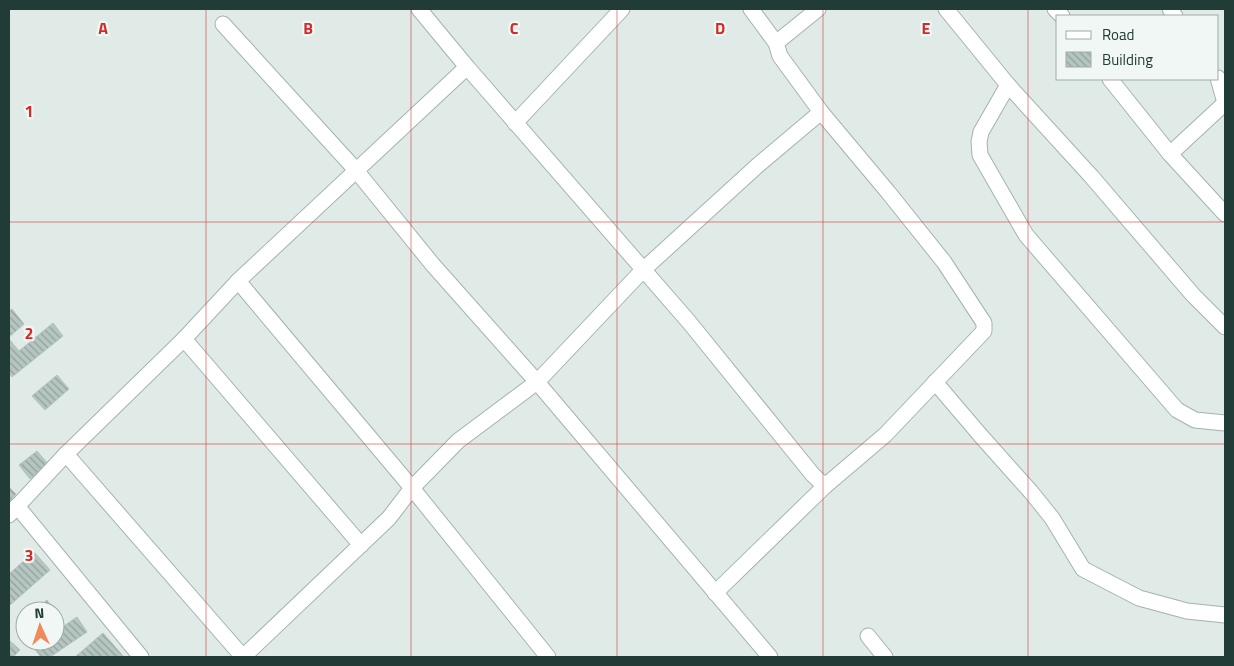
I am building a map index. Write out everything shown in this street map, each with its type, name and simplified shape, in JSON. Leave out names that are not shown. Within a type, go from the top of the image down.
[{"type":"street","points":[[419,9],[466,67],[689,322],[813,475],[825,486]]},
{"type":"street","points":[[516,123],[622,9]]},
{"type":"street","points":[[715,593],[825,486],[885,435],[984,331],[984,323],[944,262],[820,112],[780,56],[776,43],[751,9]]},
{"type":"street","points":[[776,43],[818,9]]},
{"type":"street","points":[[946,9],[1008,85],[1091,176],[1192,295],[1225,327]]},
{"type":"street","points":[[223,24],[355,169],[433,265],[537,382],[770,657]]},
{"type":"street","points":[[141,657],[13,511],[66,454],[184,339],[238,280],[466,67]]},
{"type":"street","points":[[1111,80],[1170,154],[1225,214]]},
{"type":"street","points":[[1170,154],[1225,104],[1219,80]]},
{"type":"street","points":[[1008,85],[981,132],[979,142],[980,155],[1026,235],[1177,410],[1195,420],[1225,423]]},
{"type":"street","points":[[66,454],[243,657],[389,518],[412,488],[458,441],[537,382],[643,270],[757,166],[820,112]]},
{"type":"street","points":[[238,280],[412,488],[548,657]]},
{"type":"street","points":[[184,339],[361,545]]},
{"type":"street","points":[[934,382],[1052,518],[1083,569],[1139,598],[1187,611],[1225,615]]},
{"type":"street","points":[[868,636],[885,657]]},
{"type":"building","points":[[12,309],[24,324],[9,337],[9,311]]},
{"type":"building","points":[[53,323],[63,336],[12,377],[9,373],[9,339],[19,351]]},
{"type":"building","points":[[57,375],[69,389],[45,410],[32,396]]},
{"type":"building","points":[[37,451],[48,464],[30,479],[19,465]]},
{"type":"building","points":[[9,487],[16,494],[10,501],[9,501]]},
{"type":"building","points":[[34,552],[50,570],[9,606],[9,574]]},
{"type":"building","points":[[77,617],[87,632],[65,647],[65,625]]},
{"type":"building","points":[[103,633],[124,657],[75,657]]},
{"type":"building","points":[[9,640],[15,645],[15,651],[19,651],[13,657],[9,657]]},
{"type":"building","points":[[36,651],[59,651],[50,657],[41,657]]}]
